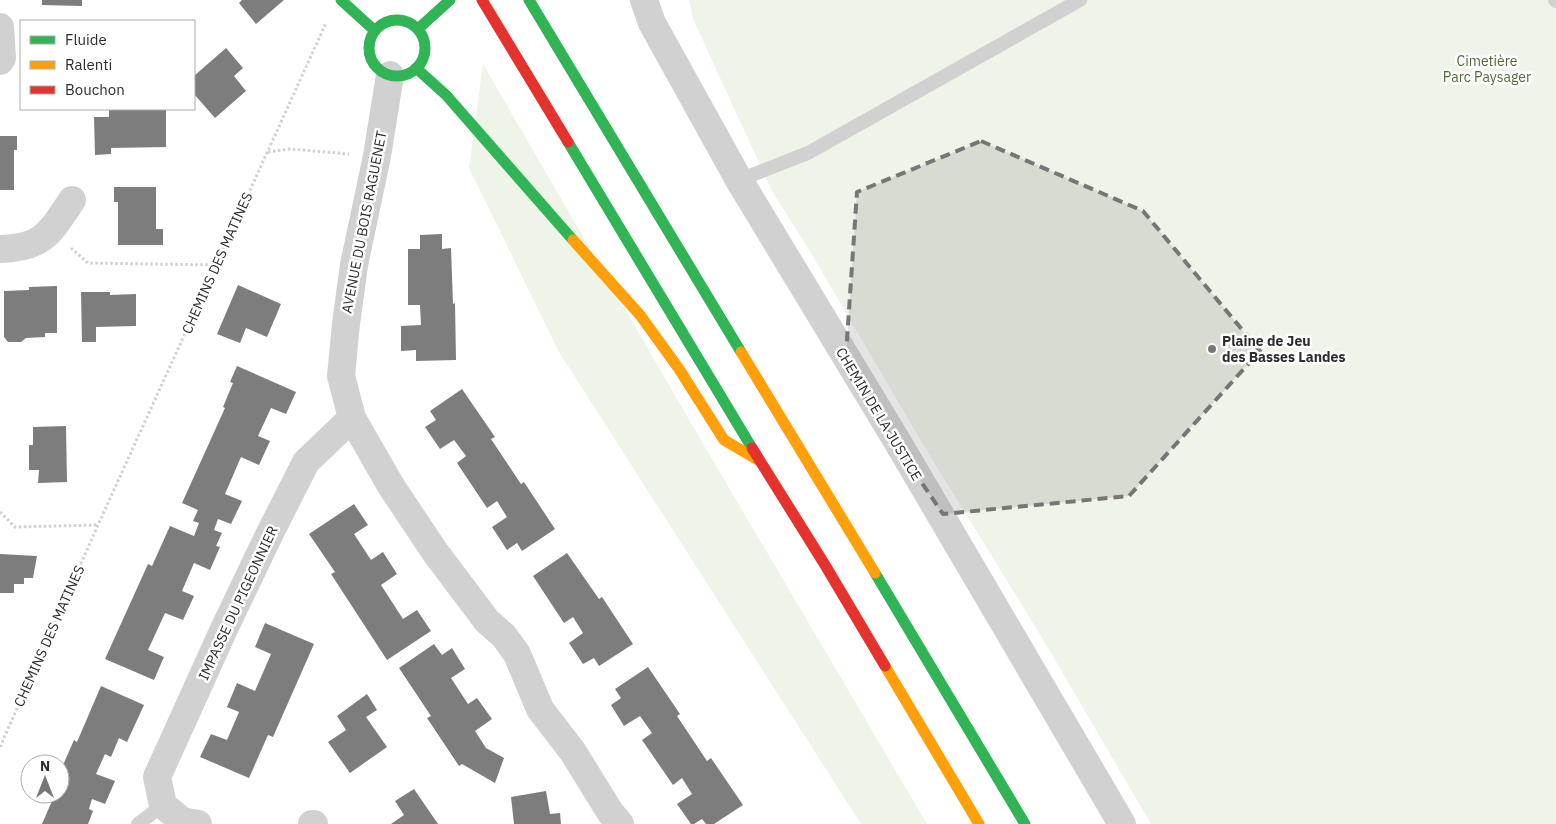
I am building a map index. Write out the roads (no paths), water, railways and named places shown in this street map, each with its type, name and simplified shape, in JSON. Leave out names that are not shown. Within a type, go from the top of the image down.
[{"type":"main road","points":[[341,0],[374,30]]},
{"type":"main road","points":[[418,29],[450,0]]},
{"type":"main road","points":[[482,0],[759,460],[825,565],[979,824]]},
{"type":"main road","points":[[529,0],[1025,824]]},
{"type":"main road","points":[[391,20],[410,22],[418,29],[423,36],[425,54],[422,62],[403,72],[382,72],[375,65],[370,57],[368,48],[374,30],[391,20]]},
{"type":"main road","points":[[403,72],[446,95],[640,315],[679,369],[724,440],[759,460]]},
{"type":"street","name":"CHEMIN DE LA JUSTICE","points":[[644,0],[652,23],[739,180],[897,441],[1122,824]]},
{"type":"street","points":[[0,27],[2,50],[0,62]]},
{"type":"street","name":"AVENUE DU BOIS RAGUENET","points":[[403,72],[378,156],[354,265],[341,376],[352,418],[391,486],[435,552],[487,621],[504,636],[517,654],[540,709],[573,752],[610,812],[620,824]]},
{"type":"street","points":[[0,248],[32,244],[51,232],[72,200]]},
{"type":"street","name":"IMPASSE DU PIGEONNIER","points":[[162,805],[157,777],[270,533],[306,462],[352,418]]},
{"type":"street","points":[[162,805],[182,821],[198,824]]},
{"type":"lane","points":[[739,180],[808,153],[1080,0]]},
{"type":"lane","points":[[138,824],[162,805]]},
{"type":"place","name":"Plaine de Jeu des Basses Landes","points":[[1212,349]]},
{"type":"park label","name":"Cimetière Parc Paysager","points":[[1487,69]]}]
